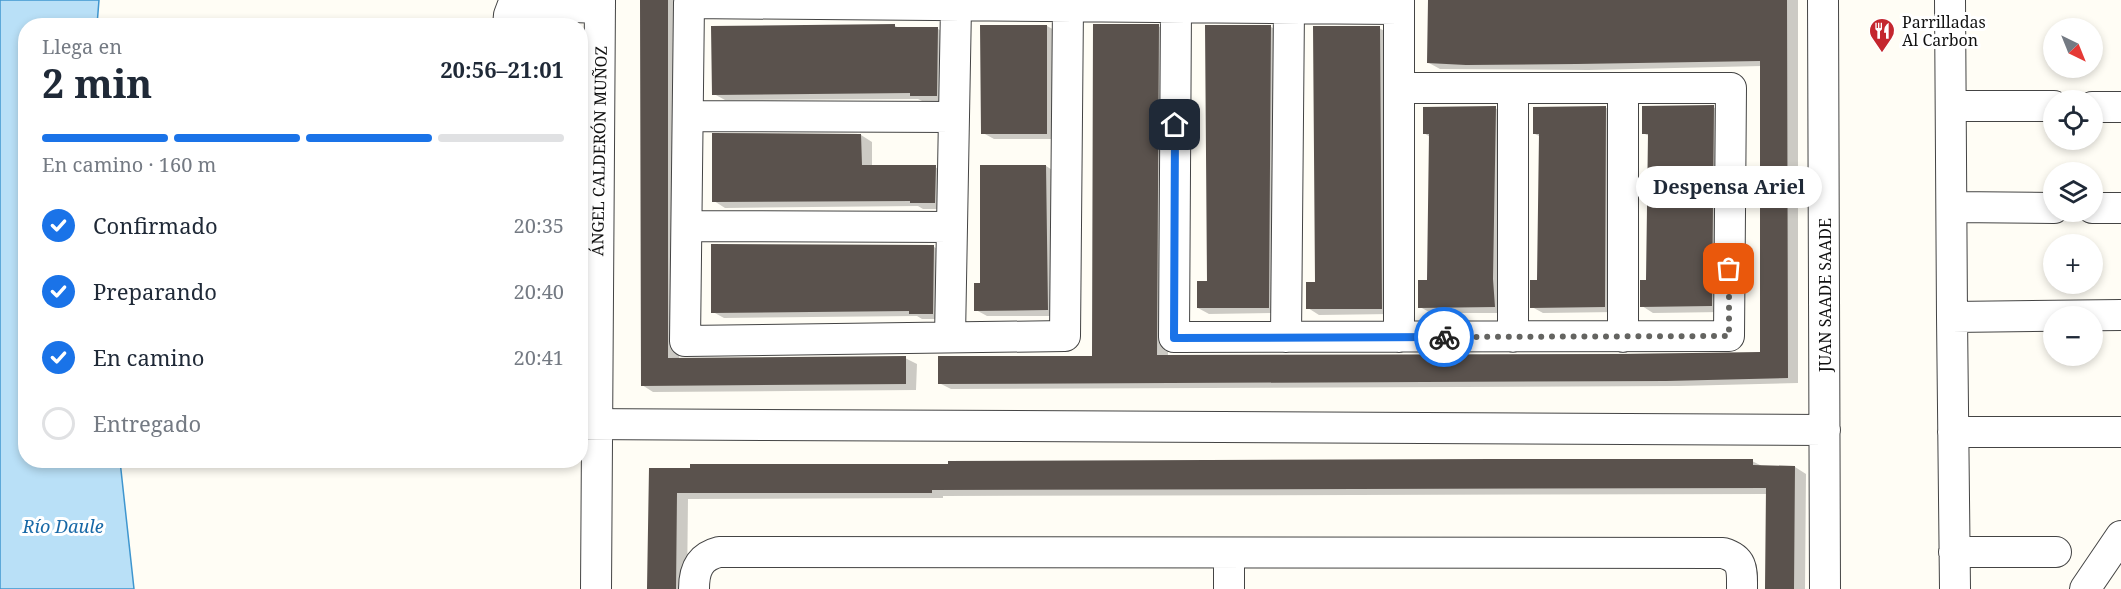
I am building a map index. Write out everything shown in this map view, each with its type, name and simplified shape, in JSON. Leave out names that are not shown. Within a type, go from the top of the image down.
[{"type":"street","name":"JUAN SAADE SAADE","points":[[1823,0],[1825,589]]},
{"type":"street","points":[[1950,0],[1954,589]]},
{"type":"street","points":[[1068,6],[1065,336],[685,341],[689,3],[847,2],[956,6],[1068,6],[1289,8],[1400,4],[1399,337]]},
{"type":"street","points":[[509,18],[512,7],[520,5],[600,4]]},
{"type":"street","name":"ÁNGEL CALDERÓN MUÑOZ","points":[[596,589],[589,425],[600,4]]},
{"type":"street","points":[[950,337],[956,6]]},
{"type":"street","points":[[1176,7],[1174,338],[1729,336],[1731,88],[1399,88]]},
{"type":"street","points":[[1286,337],[1289,8]]},
{"type":"street","points":[[1513,88],[1513,337]]},
{"type":"street","points":[[1623,88],[1623,337]]},
{"type":"street","points":[[1951,106],[2043,106]]},
{"type":"street","points":[[2103,107],[2121,107]]},
{"type":"street","points":[[688,116],[954,117]]},
{"type":"street","points":[[1952,207],[2043,208]]},
{"type":"street","points":[[2103,208],[2121,208]]},
{"type":"street","points":[[687,226],[952,227]]},
{"type":"street","points":[[1953,317],[2121,315]]},
{"type":"street","points":[[589,425],[1825,430]]},
{"type":"street","points":[[1953,432],[2121,432]]},
{"type":"street","points":[[2085,589],[2121,536]]},
{"type":"street","points":[[694,589],[694,574],[697,567],[711,554],[719,552],[1723,553],[1737,559],[1740,566],[1742,589]]},
{"type":"street","points":[[1954,552],[2056,552]]},
{"type":"street","points":[[1229,553],[1229,589]]},
{"type":"water","name":"Río Daule","points":[[0,0],[99,0],[98,18],[18,18],[18,468],[121,468],[134,589],[0,589]]},
{"type":"building","points":[[640,0],[668,0],[668,358],[906,356],[906,384],[641,386]]},
{"type":"building","points":[[1428,0],[1787,0],[1788,378],[1666,381],[938,384],[938,356],[1092,356],[1093,24],[1159,24],[1157,355],[1760,352],[1760,61],[1466,65],[1427,63]]},
{"type":"building","points":[[895,24],[895,27],[938,27],[937,96],[910,96],[910,93],[712,95],[711,26]]},
{"type":"building","points":[[980,25],[1047,25],[1047,134],[981,134]]},
{"type":"building","points":[[1205,25],[1271,25],[1269,308],[1197,308],[1197,281],[1207,281]]},
{"type":"building","points":[[1313,26],[1380,26],[1382,309],[1306,309],[1306,282],[1315,282]]},
{"type":"building","points":[[1714,105],[1712,306],[1640,307],[1640,280],[1646,280],[1648,134],[1642,134],[1642,106]]},
{"type":"building","points":[[1496,106],[1493,279],[1495,307],[1418,308],[1418,280],[1427,280],[1429,134],[1423,134],[1423,107]]},
{"type":"building","points":[[1606,106],[1605,307],[1530,308],[1530,280],[1537,280],[1539,134],[1533,134],[1533,107]]},
{"type":"building","points":[[712,133],[861,134],[862,165],[936,165],[935,203],[910,203],[910,201],[712,202]]},
{"type":"building","points":[[980,165],[1046,165],[1048,310],[974,311],[974,283],[980,283]]},
{"type":"building","points":[[711,244],[934,245],[933,314],[909,314],[909,311],[711,313]]},
{"type":"building","points":[[1753,459],[1753,465],[1795,466],[1794,589],[1765,589],[1766,488],[932,490],[932,493],[677,493],[676,589],[647,589],[649,468],[690,468],[690,464],[948,464],[948,461]]},
{"type":"way so far","points":[[1444,337],[1729,336],[1729,269]]},
{"type":"place","name":"Parrilladas Al Carbon","points":[[1882,54]]},
{"type":"place","name":"Despensa Ariel","points":[[1729,269]]},
{"type":"route","points":[[1175,125],[1174,338],[1444,337]]}]
